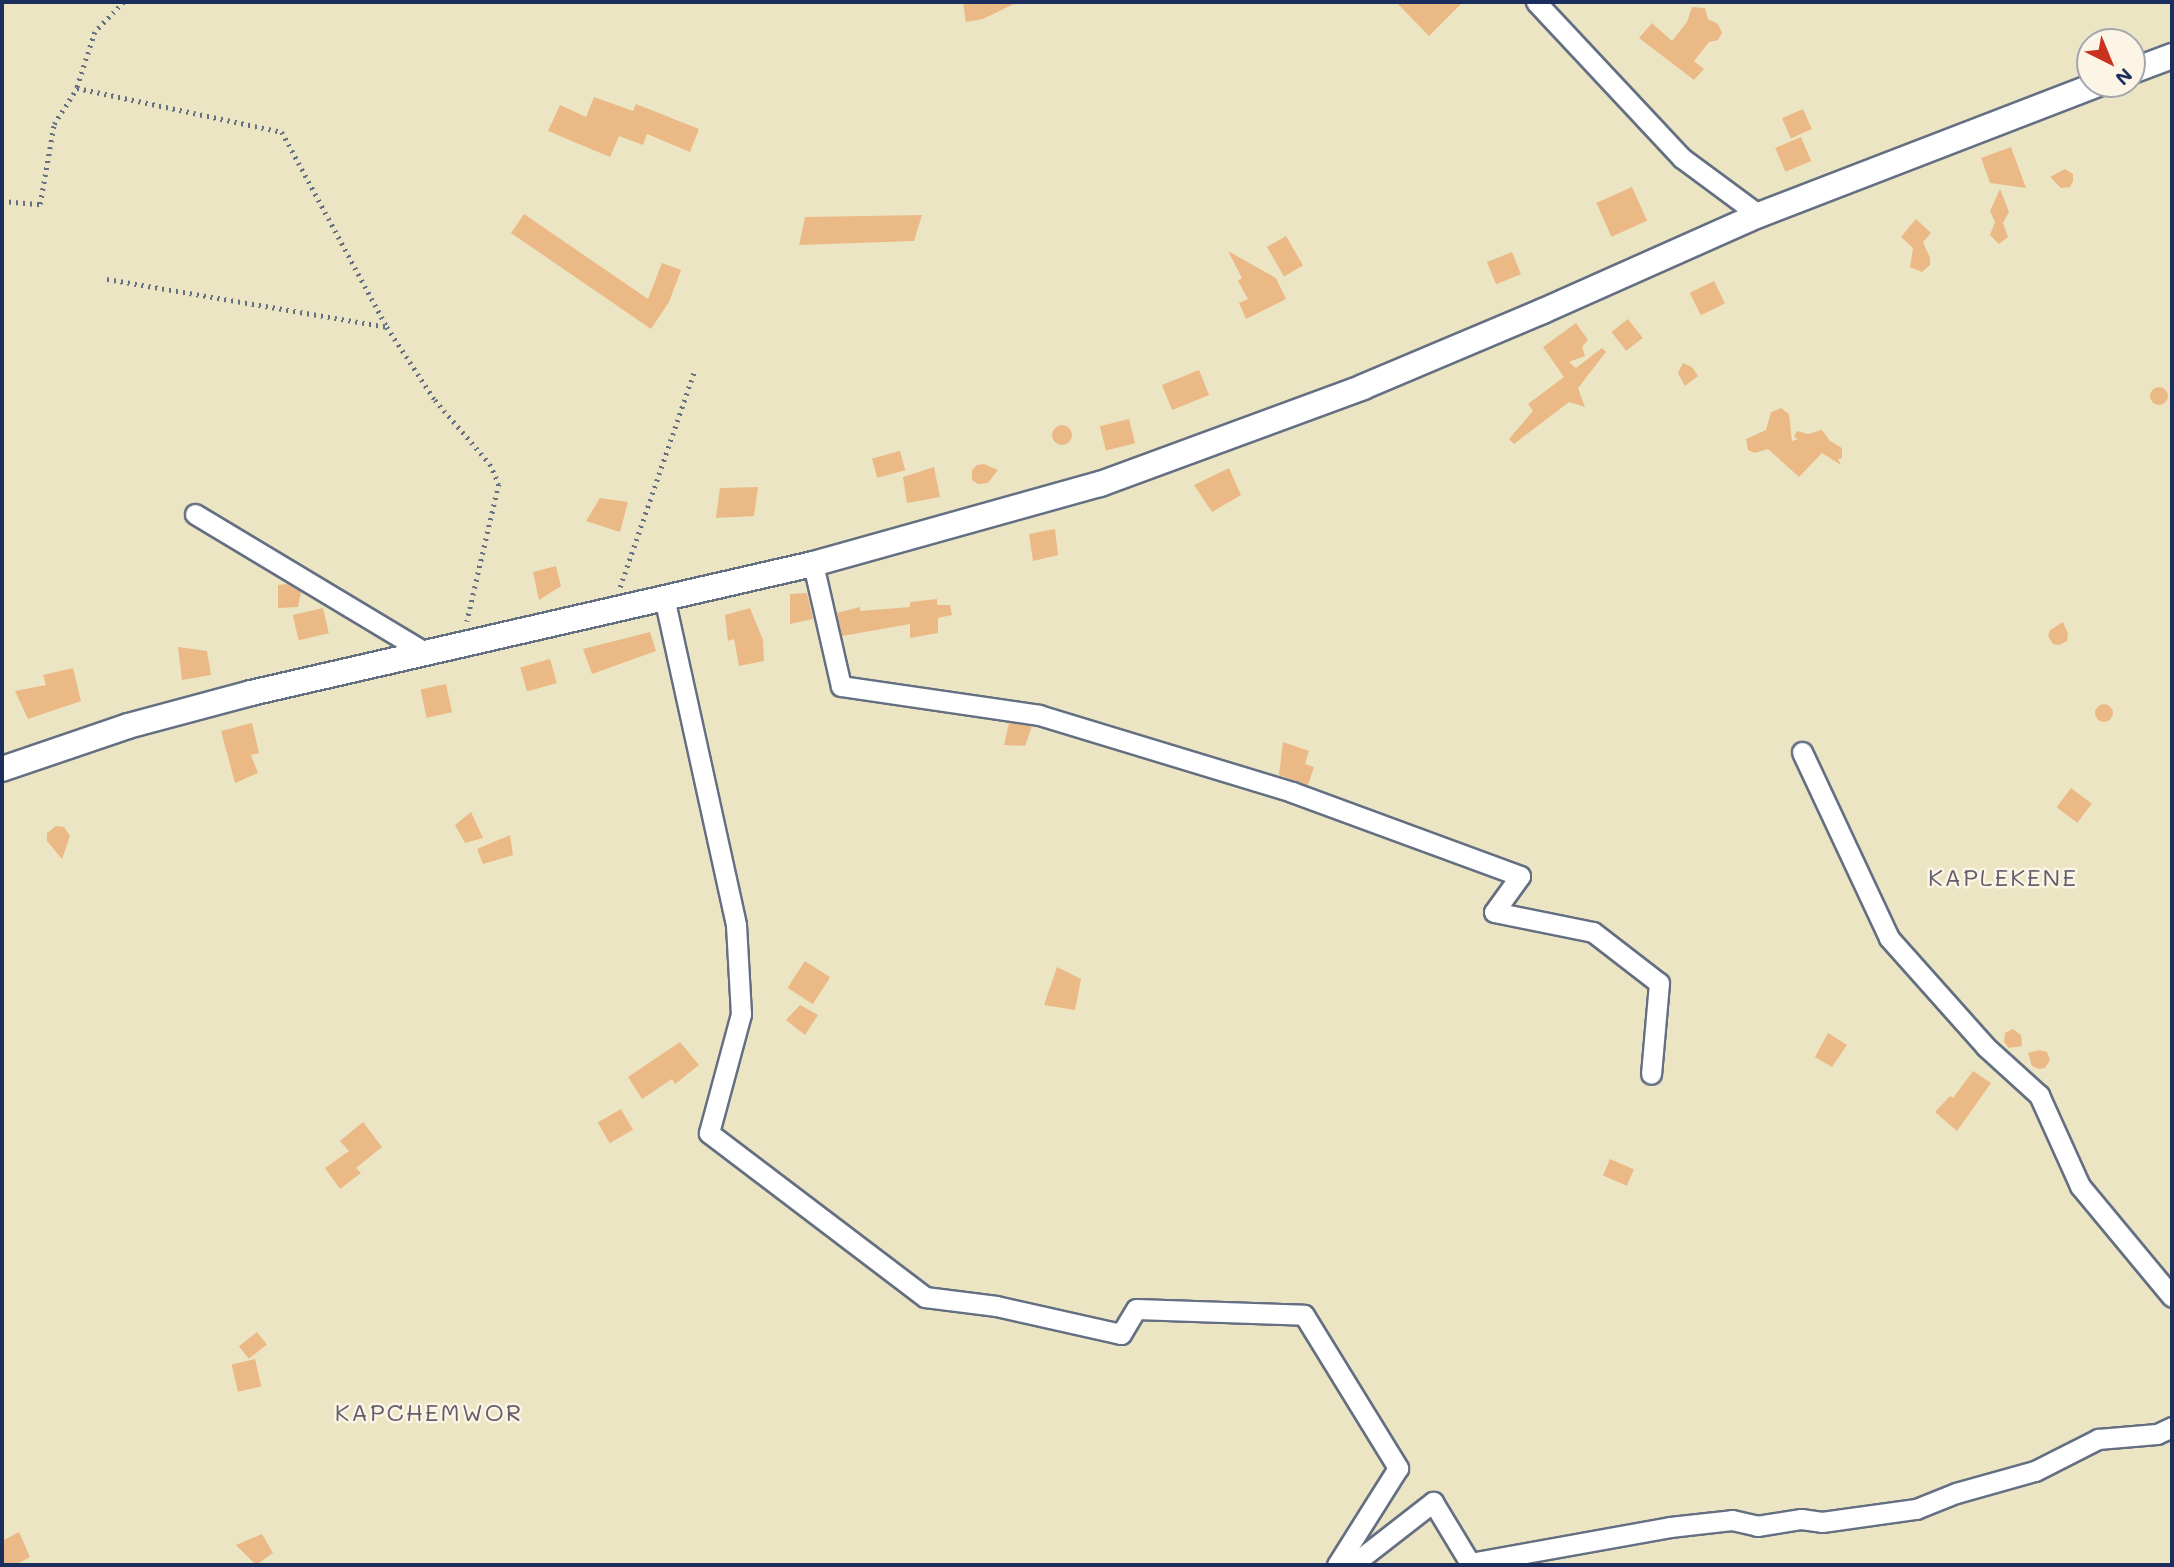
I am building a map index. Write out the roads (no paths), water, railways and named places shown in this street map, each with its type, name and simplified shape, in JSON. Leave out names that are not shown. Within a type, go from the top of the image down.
[{"type":"street","points":[[1536,2],[1682,158],[1759,215]]},
{"type":"street","points":[[2146,66],[2172,56]]},
{"type":"street","points":[[2,769],[128,726],[423,651],[813,564],[1063,496],[1192,452],[1402,370],[1759,215],[2076,93]]},
{"type":"street","points":[[195,514],[423,651]]},
{"type":"street","points":[[813,564],[841,687],[1039,715],[1292,792],[1520,876],[1494,912],[1593,932],[1659,983],[1651,1074]]},
{"type":"street","points":[[664,597],[736,925],[741,1014],[709,1133],[925,1297],[996,1306],[1121,1334],[1136,1309],[1304,1315],[1398,1468],[1337,1565]]},
{"type":"street","points":[[1802,752],[1889,938],[1986,1047],[2039,1095],[2080,1186],[2172,1297]]},
{"type":"street","points":[[1352,1565],[1433,1502],[1470,1563],[1670,1527],[1732,1520],[1757,1526],[1801,1519],[1822,1522],[1916,1509],[1956,1493],[2035,1471],[2098,1438],[2157,1434],[2172,1427]]},
{"type":"district","name":"KAPLEKENE","points":[[2003,877]]},
{"type":"district","name":"KAPCHEMWOR","points":[[429,1412]]}]
